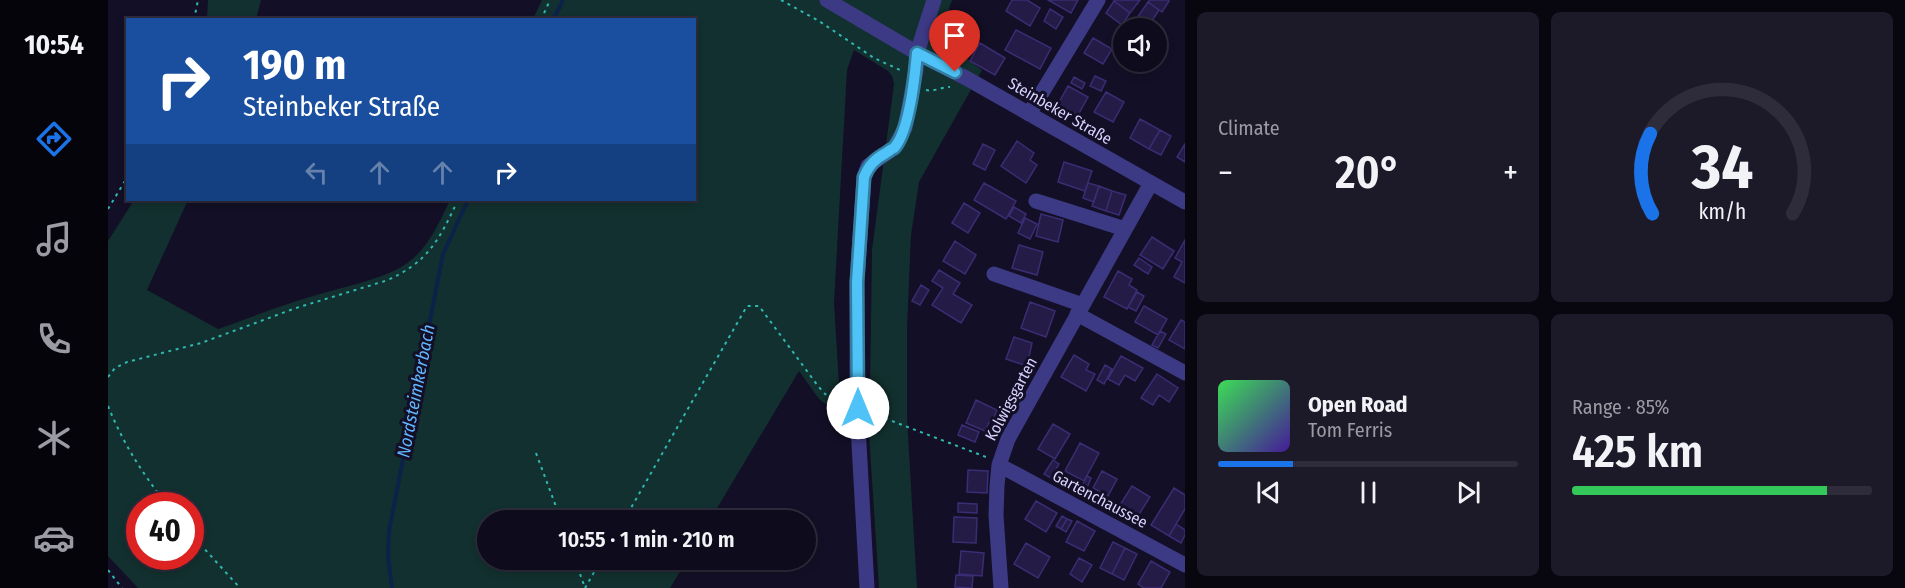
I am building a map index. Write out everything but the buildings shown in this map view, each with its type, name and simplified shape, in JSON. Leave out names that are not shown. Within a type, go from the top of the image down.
[{"type":"street","name":"Steinbeker Straße","points":[[827,0],[917,53],[1185,202]]},
{"type":"street","points":[[867,588],[858,408],[857,282],[864,177],[868,166],[894,148],[905,128],[916,71],[917,53],[934,0]]},
{"type":"street","points":[[1029,114],[1098,0]]},
{"type":"street","name":"Kolwigsgarten","points":[[1001,588],[996,515],[999,465],[1008,439],[1150,183]]},
{"type":"street","points":[[1036,201],[1125,230]]},
{"type":"street","points":[[994,274],[1080,310],[1185,373]]},
{"type":"street","name":"Gartenchaussee","points":[[999,465],[1185,565]]},
{"type":"path","points":[[194,18],[198,0]]},
{"type":"path","points":[[542,18],[550,0]]},
{"type":"path","points":[[781,0],[819,21],[874,58],[900,70]]},
{"type":"path","points":[[108,209],[126,179]]},
{"type":"path","points":[[108,377],[115,368],[127,362],[201,343],[297,308],[397,276],[412,268],[426,255],[438,238],[457,201]]},
{"type":"path","points":[[630,510],[747,306],[759,306],[825,394],[985,457],[999,465]]},
{"type":"path","points":[[108,406],[128,451],[157,492]]},
{"type":"path","points":[[536,453],[557,510]]},
{"type":"path","points":[[204,548],[240,588]]},
{"type":"path","points":[[108,570],[122,588]]},
{"type":"path","points":[[579,570],[585,588],[595,570]]},
{"type":"green space","points":[[208,0],[261,0],[256,18],[207,18]]},
{"type":"green space","points":[[542,0],[952,0],[947,23],[951,41],[964,56],[982,70],[919,182],[911,235],[907,328],[907,419],[917,588],[879,588],[868,417],[872,250],[894,84],[888,71],[854,50],[847,70],[834,303],[841,416],[819,399],[799,371],[716,510],[477,510],[477,570],[681,570],[670,588],[138,588],[108,556],[108,241],[133,201],[188,201],[147,290],[218,329],[287,304],[396,270],[414,258],[427,243],[450,201],[696,201],[696,18],[533,18]]},
{"type":"waterway","name":"Nordsteimkerbach","points":[[554,18],[563,0]]},
{"type":"waterway","name":"Nordsteimkerbach","points":[[392,588],[388,557],[389,531],[443,254],[468,201]]},
{"type":"route","points":[[858,408],[857,282],[864,177],[868,166],[894,148],[905,128],[916,71],[917,53],[955,72]]}]
